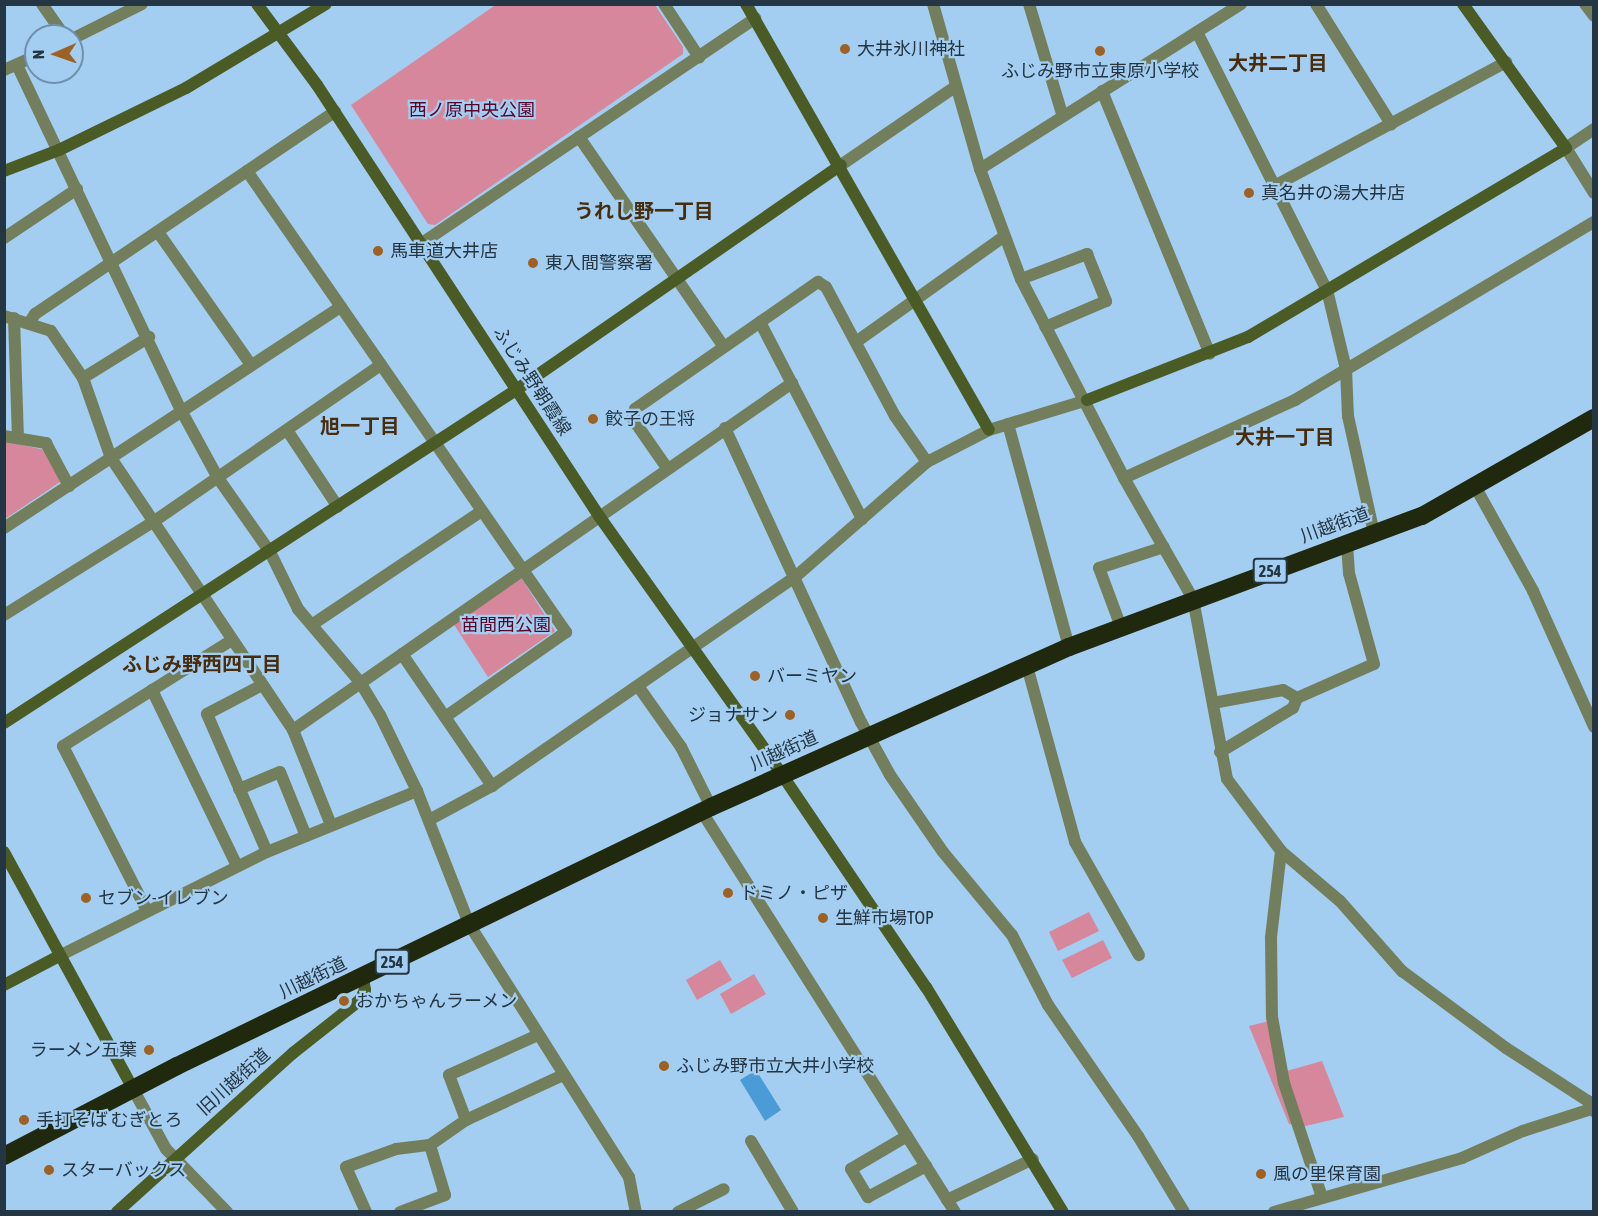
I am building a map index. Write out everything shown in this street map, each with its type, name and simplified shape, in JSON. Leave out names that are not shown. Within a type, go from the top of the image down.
[{"type":"highway","name":"川越街道","points":[[4,1156],[133,1089],[706,809],[1069,647],[1193,599],[1422,516],[1476,488],[1593,418]]},
{"type":"street","points":[[42,4],[56,24]]},
{"type":"street","points":[[84,33],[142,4]]},
{"type":"street","name":"ふじみ野朝霞線","points":[[257,4],[280,32],[335,111],[599,516],[782,775],[926,987],[1033,1159],[1063,1212]]},
{"type":"street","points":[[4,171],[58,150],[186,88],[326,4]]},
{"type":"street","points":[[664,4],[699,57]]},
{"type":"street","points":[[746,4],[841,165],[989,430]]},
{"type":"street","points":[[933,4],[980,169],[1003,237],[1021,279],[1045,327],[1087,400],[1124,478],[1193,599],[1220,752],[1227,779],[1281,851],[1340,901],[1402,971],[1506,1048],[1552,1075],[1593,1109]]},
{"type":"street","points":[[1029,4],[1062,114]]},
{"type":"street","points":[[980,169],[1062,114],[1241,4]]},
{"type":"street","points":[[1316,4],[1391,124]]},
{"type":"street","points":[[1463,4],[1566,148],[1593,194]]},
{"type":"street","points":[[1585,4],[1593,16]]},
{"type":"street","points":[[422,243],[755,18]]},
{"type":"street","points":[[1197,33],[1276,185],[1327,290],[1346,369],[1348,416],[1374,533]]},
{"type":"street","points":[[4,70],[24,62]]},
{"type":"street","points":[[1276,185],[1506,62]]},
{"type":"street","points":[[17,65],[149,337],[182,412],[218,478],[270,552],[298,609],[314,624],[360,682],[417,791],[470,924],[629,1177],[636,1212]]},
{"type":"street","points":[[4,723],[516,390],[955,87]]},
{"type":"street","points":[[1102,91],[1210,354]]},
{"type":"street","points":[[29,323],[35,314],[335,111]]},
{"type":"street","points":[[429,820],[492,786],[794,578],[927,462],[989,430],[1087,400],[1210,354],[1248,337],[1566,148],[1593,129]]},
{"type":"street","points":[[579,137],[723,347]]},
{"type":"street","points":[[247,171],[566,632],[445,717]]},
{"type":"street","points":[[4,238],[77,189]]},
{"type":"street","points":[[1124,478],[1235,431],[1346,369],[1593,222]]},
{"type":"street","points":[[158,232],[251,365]]},
{"type":"street","points":[[856,342],[1003,237]]},
{"type":"street","points":[[1021,279],[1087,254],[1106,301],[1045,327]]},
{"type":"street","points":[[667,468],[633,419],[633,411],[723,347],[821,283],[856,342],[895,416],[927,462]]},
{"type":"street","points":[[4,528],[341,307]]},
{"type":"street","points":[[18,438],[9,317],[51,331],[83,378],[111,458],[293,730],[331,825]]},
{"type":"street","points":[[760,322],[862,519]]},
{"type":"street","points":[[83,378],[149,337]]},
{"type":"street","points":[[4,615],[153,522],[381,365]]},
{"type":"street","points":[[293,730],[792,383]]},
{"type":"street","points":[[1008,424],[1069,647]]},
{"type":"street","points":[[726,428],[868,737],[943,852],[1012,935],[1048,1005],[1138,1136],[1184,1212]]},
{"type":"street","points":[[287,430],[338,507]]},
{"type":"street","points":[[4,436],[46,443],[69,486]]},
{"type":"street","points":[[1476,488],[1533,591],[1593,727]]},
{"type":"street","points":[[314,624],[482,510]]},
{"type":"street","points":[[1220,752],[1293,708],[1297,698],[1374,664],[1349,573],[1347,543]]},
{"type":"street","points":[[1121,627],[1098,568],[1164,547]]},
{"type":"street","points":[[147,911],[63,746],[232,639]]},
{"type":"street","points":[[402,654],[492,786]]},
{"type":"street","points":[[1027,666],[1075,842],[1139,955]]},
{"type":"street","points":[[262,685],[207,714],[267,852]]},
{"type":"street","points":[[638,686],[681,747],[706,809],[954,1212]]},
{"type":"street","points":[[152,690],[237,866]]},
{"type":"street","points":[[1213,703],[1283,690],[1297,698]]},
{"type":"street","points":[[239,789],[280,772],[306,836]]},
{"type":"street","points":[[4,985],[237,866],[417,791]]},
{"type":"street","points":[[1281,851],[1271,938],[1272,1017],[1284,1083],[1322,1197]]},
{"type":"street","points":[[4,852],[165,1149],[227,1212]]},
{"type":"street","name":"旧川越街道","points":[[117,1212],[293,1053],[360,1000],[365,990],[363,977]]},
{"type":"street","points":[[466,1120],[449,1075],[538,1035]]},
{"type":"street","points":[[366,1212],[346,1167],[396,1149],[430,1145],[466,1120],[564,1075]]},
{"type":"street","points":[[1274,1212],[1462,1158],[1523,1131],[1593,1109]]},
{"type":"street","points":[[907,1136],[851,1169],[868,1197],[926,1166]]},
{"type":"street","points":[[751,1141],[793,1212]]},
{"type":"street","points":[[400,1212],[445,1195],[430,1145]]},
{"type":"street","points":[[947,1200],[1033,1159]]},
{"type":"street","points":[[678,1212],[724,1189]]},
{"type":"green space","name":"西ノ原中央公園","points":[[497,4],[655,5],[683,47],[683,54],[435,225],[428,224],[351,105]]},
{"type":"green space","points":[[4,441],[45,450],[60,482],[5,519]]},
{"type":"green space","name":"苗間西公園","points":[[517,579],[522,579],[555,631],[488,677],[453,623]]},
{"type":"green space","points":[[1089,912],[1099,931],[1058,951],[1049,932]]},
{"type":"green space","points":[[1103,940],[1112,958],[1072,978],[1062,960]]},
{"type":"green space","points":[[720,960],[732,980],[697,1000],[686,980]]},
{"type":"green space","points":[[754,974],[766,994],[731,1014],[720,994]]},
{"type":"green space","points":[[1269,1021],[1295,1125],[1289,1124],[1249,1026]]},
{"type":"green space","points":[[1322,1061],[1344,1117],[1301,1127],[1283,1072]]},
{"type":"water","points":[[756,1070],[781,1110],[765,1121],[740,1080]]},
{"type":"place","name":"大井氷川神社","points":[[845,49]]},
{"type":"place","name":"ふじみ野市立東原小学校","points":[[1100,51]]},
{"type":"place","name":"真名井の湯大井店","points":[[1249,193]]},
{"type":"place","name":"馬車道大井店","points":[[378,251]]},
{"type":"place","name":"東入間警察署","points":[[533,263]]},
{"type":"place","name":"餃子の王将","points":[[593,419]]},
{"type":"place","name":"バーミヤン","points":[[755,676]]},
{"type":"place","name":"ジョナサン","points":[[790,715]]},
{"type":"place","name":"ドミノ・ピザ","points":[[728,893]]},
{"type":"place","name":"セブン-イレブン","points":[[86,898]]},
{"type":"place","name":"生鮮市場TOP","points":[[823,918]]},
{"type":"place","name":"おかちゃんラーメン","points":[[344,1001]]},
{"type":"place","name":"ラーメン五葉","points":[[149,1050]]},
{"type":"place","name":"ふじみ野市立大井小学校","points":[[664,1066]]},
{"type":"place","name":"手打そば むぎとろ","points":[[24,1120]]},
{"type":"place","name":"スターバックス","points":[[49,1170]]},
{"type":"place","name":"風の里保育園","points":[[1261,1174]]},
{"type":"district","name":"大井二丁目","points":[[1278,62]]},
{"type":"district","name":"うれし野一丁目","points":[[644,210]]},
{"type":"district","name":"旭一丁目","points":[[360,425]]},
{"type":"district","name":"大井一丁目","points":[[1285,436]]},
{"type":"district","name":"ふじみ野西四丁目","points":[[202,663]]}]
